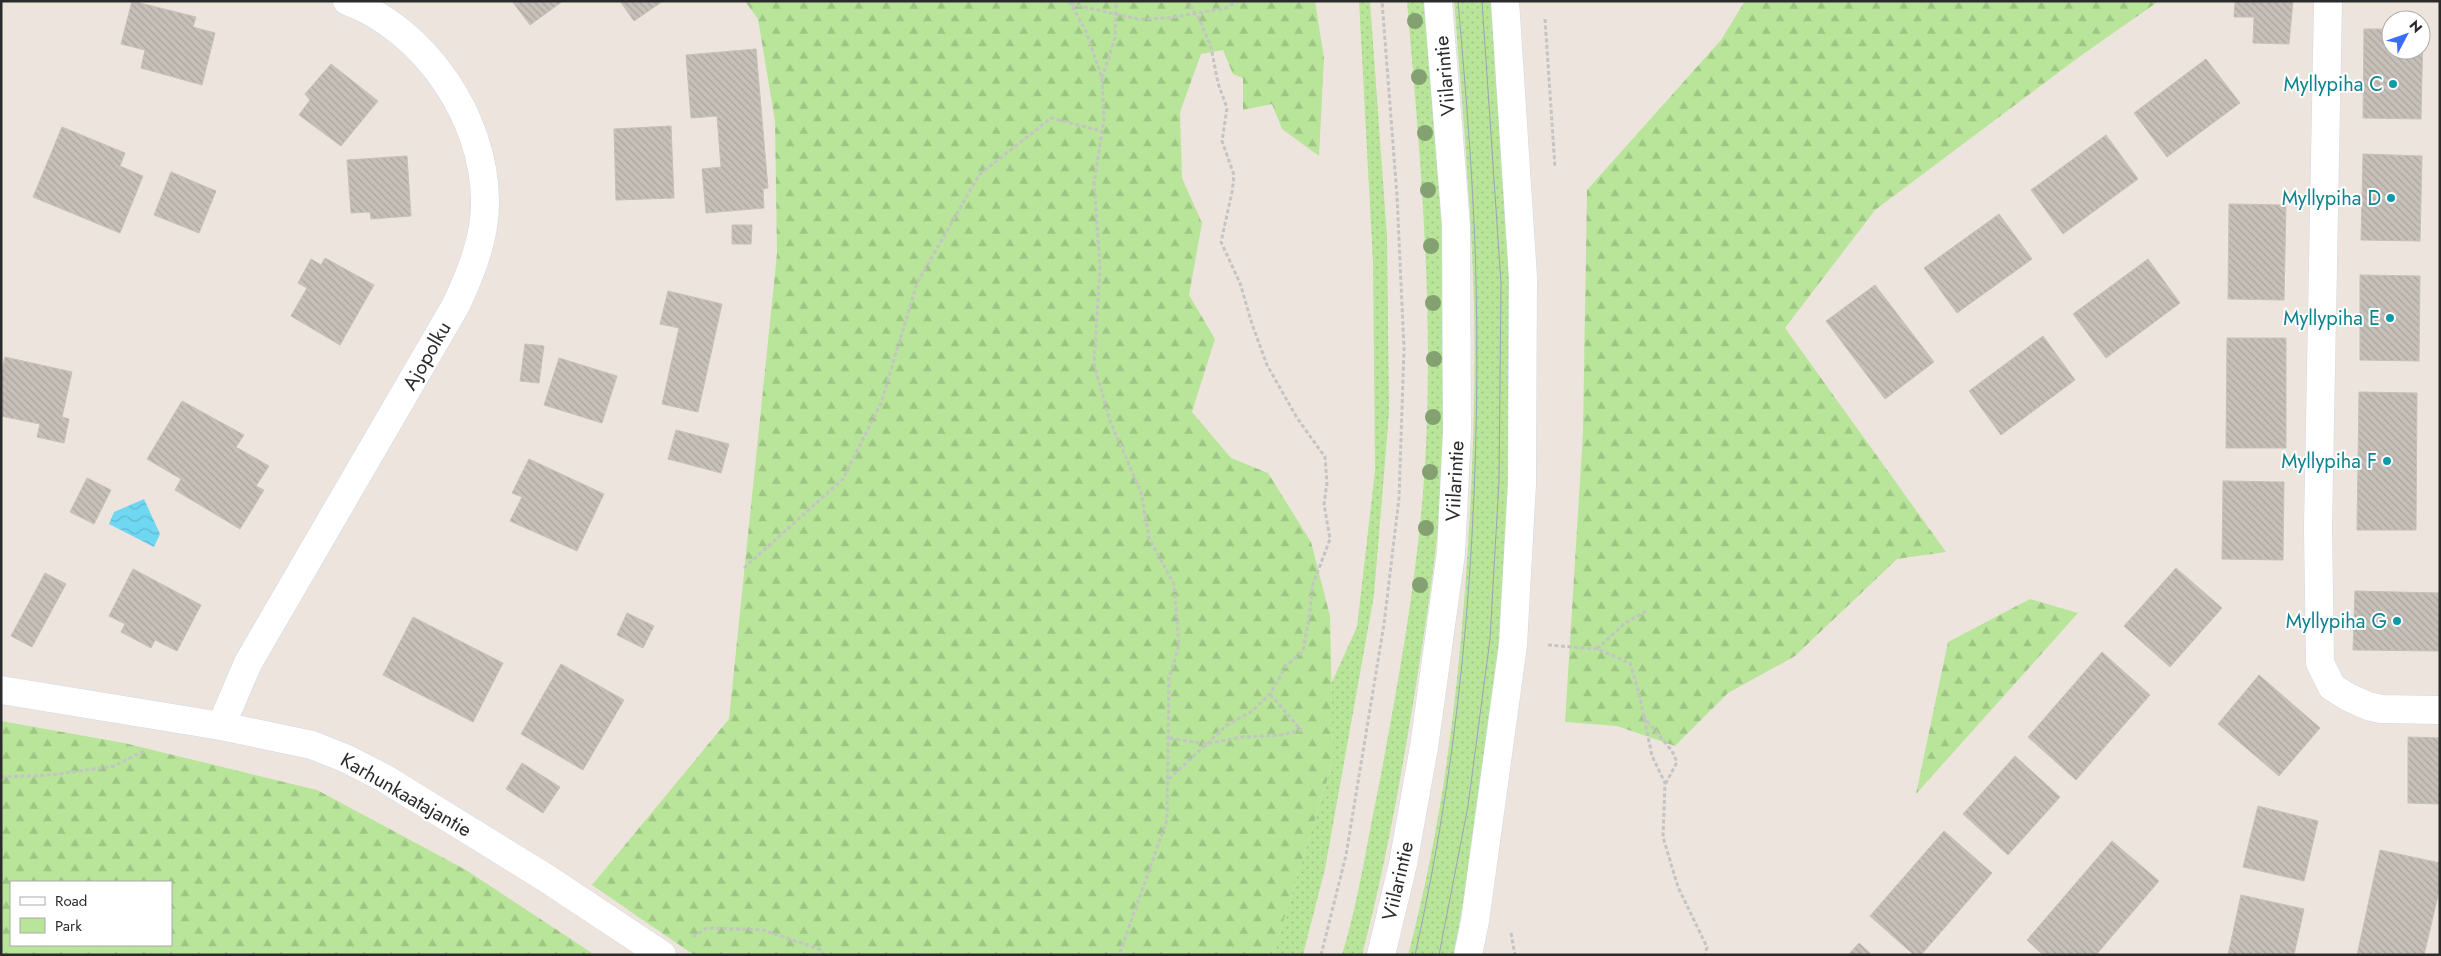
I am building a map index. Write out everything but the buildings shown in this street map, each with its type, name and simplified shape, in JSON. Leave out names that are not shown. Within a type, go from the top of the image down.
[{"type":"street","name":"Ajopolku","points":[[221,726],[248,663],[456,305],[471,272],[481,236],[485,200],[481,164],[470,126],[450,89],[417,47],[388,21],[348,1]]},
{"type":"street","name":"Viilarintie","points":[[1381,955],[1405,854],[1424,747],[1451,553],[1457,432],[1456,235],[1438,1]]},
{"type":"street","points":[[1468,955],[1513,645],[1522,484],[1523,278],[1505,1]]},
{"type":"street","points":[[2328,1],[2318,528],[2320,663],[2332,687],[2348,698],[2368,706],[2381,709],[2440,710]]},
{"type":"street","name":"Karhunkaatajantie","points":[[1,690],[221,726],[312,745],[347,759],[384,778],[530,868],[662,955]]},
{"type":"path","points":[[1102,78],[1115,38],[1116,1]]},
{"type":"path","points":[[1168,779],[1228,724],[1251,712],[1270,694],[1286,666],[1303,651],[1310,612],[1312,587],[1330,539],[1324,504],[1327,484],[1325,457],[1297,418],[1267,365],[1240,283],[1222,242],[1234,175],[1222,142],[1227,108],[1218,83],[1212,47],[1199,18],[1186,1]]},
{"type":"path","points":[[1070,3],[1138,19],[1169,18],[1226,8],[1238,1]]},
{"type":"path","points":[[1321,955],[1346,855],[1384,624],[1399,498],[1404,349],[1397,196],[1382,1]]},
{"type":"path","points":[[1070,3],[1086,31],[1102,78],[1104,119],[1094,183],[1100,267],[1094,364],[1110,421],[1141,492],[1149,538],[1174,584],[1179,646],[1169,678],[1170,738],[1167,820],[1119,955]]},
{"type":"path","points":[[744,568],[843,479],[881,403],[917,283],[979,175],[1050,118],[1102,131]]},
{"type":"path","points":[[1597,648],[1625,623],[1646,610]]},
{"type":"path","points":[[1545,644],[1597,648],[1630,663],[1639,693],[1642,715],[1652,756],[1665,783]]},
{"type":"path","points":[[1170,738],[1205,744],[1242,737],[1281,734],[1301,730],[1270,694]]},
{"type":"path","points":[[1642,715],[1672,752],[1677,762],[1665,783],[1663,837],[1678,887],[1707,947],[1706,955]]},
{"type":"path","points":[[1,777],[52,775],[114,766],[148,748]]},
{"type":"path","points":[[687,941],[707,928],[763,930],[819,949],[824,955]]},
{"type":"green space","points":[[745,1],[1315,1],[1324,58],[1319,156],[1282,129],[1272,104],[1243,110],[1243,78],[1233,74],[1223,50],[1201,54],[1180,112],[1182,178],[1202,223],[1189,295],[1215,339],[1192,412],[1231,458],[1268,473],[1311,542],[1330,616],[1333,761],[1273,955],[694,955],[592,885],[729,719],[777,254],[775,121],[758,19]]},
{"type":"green space","points":[[1359,1],[1370,1],[1387,237],[1389,413],[1374,595],[1325,869],[1303,955],[1273,955],[1333,761],[1331,684],[1357,627],[1375,471],[1373,262]]},
{"type":"green space","points":[[1407,1],[1426,1],[1436,124],[1443,247],[1446,370],[1441,493],[1436,546],[1413,704],[1384,861],[1362,955],[1342,955],[1358,892],[1405,640],[1420,530],[1423,493],[1427,432],[1428,370],[1425,247],[1422,185]]},
{"type":"green space","points":[[1454,1],[1495,1],[1509,173],[1514,485],[1490,749],[1454,955],[1408,955],[1429,864],[1445,773],[1457,681],[1471,482],[1474,411],[1473,266]]},
{"type":"green space","points":[[1745,1],[2159,1],[2079,57],[1875,210],[1785,328],[1946,552],[1897,559],[1795,656],[1728,693],[1675,746],[1617,726],[1565,722],[1583,432],[1587,190],[1721,40]]},
{"type":"green space","points":[[2030,599],[2078,613],[1916,794],[1948,642]]},
{"type":"green space","points":[[1,721],[124,743],[317,790],[466,870],[595,955],[1,955]]},
{"type":"water","points":[[144,499],[160,534],[154,547],[109,524],[114,512]]},
{"type":"tram line","points":[[1415,955],[1432,872],[1458,704],[1472,535],[1476,450],[1475,245],[1472,175],[1458,1]]},
{"type":"tram line","points":[[1439,955],[1468,806],[1490,639],[1499,481],[1501,283],[1482,1]]},
{"type":"place","name":"Myllypiha C","points":[[2393,84]]},
{"type":"place","name":"Myllypiha D","points":[[2391,198]]},
{"type":"place","name":"Myllypiha E","points":[[2390,318]]},
{"type":"place","name":"Myllypiha F","points":[[2387,461]]},
{"type":"place","name":"Myllypiha G","points":[[2397,621]]}]
